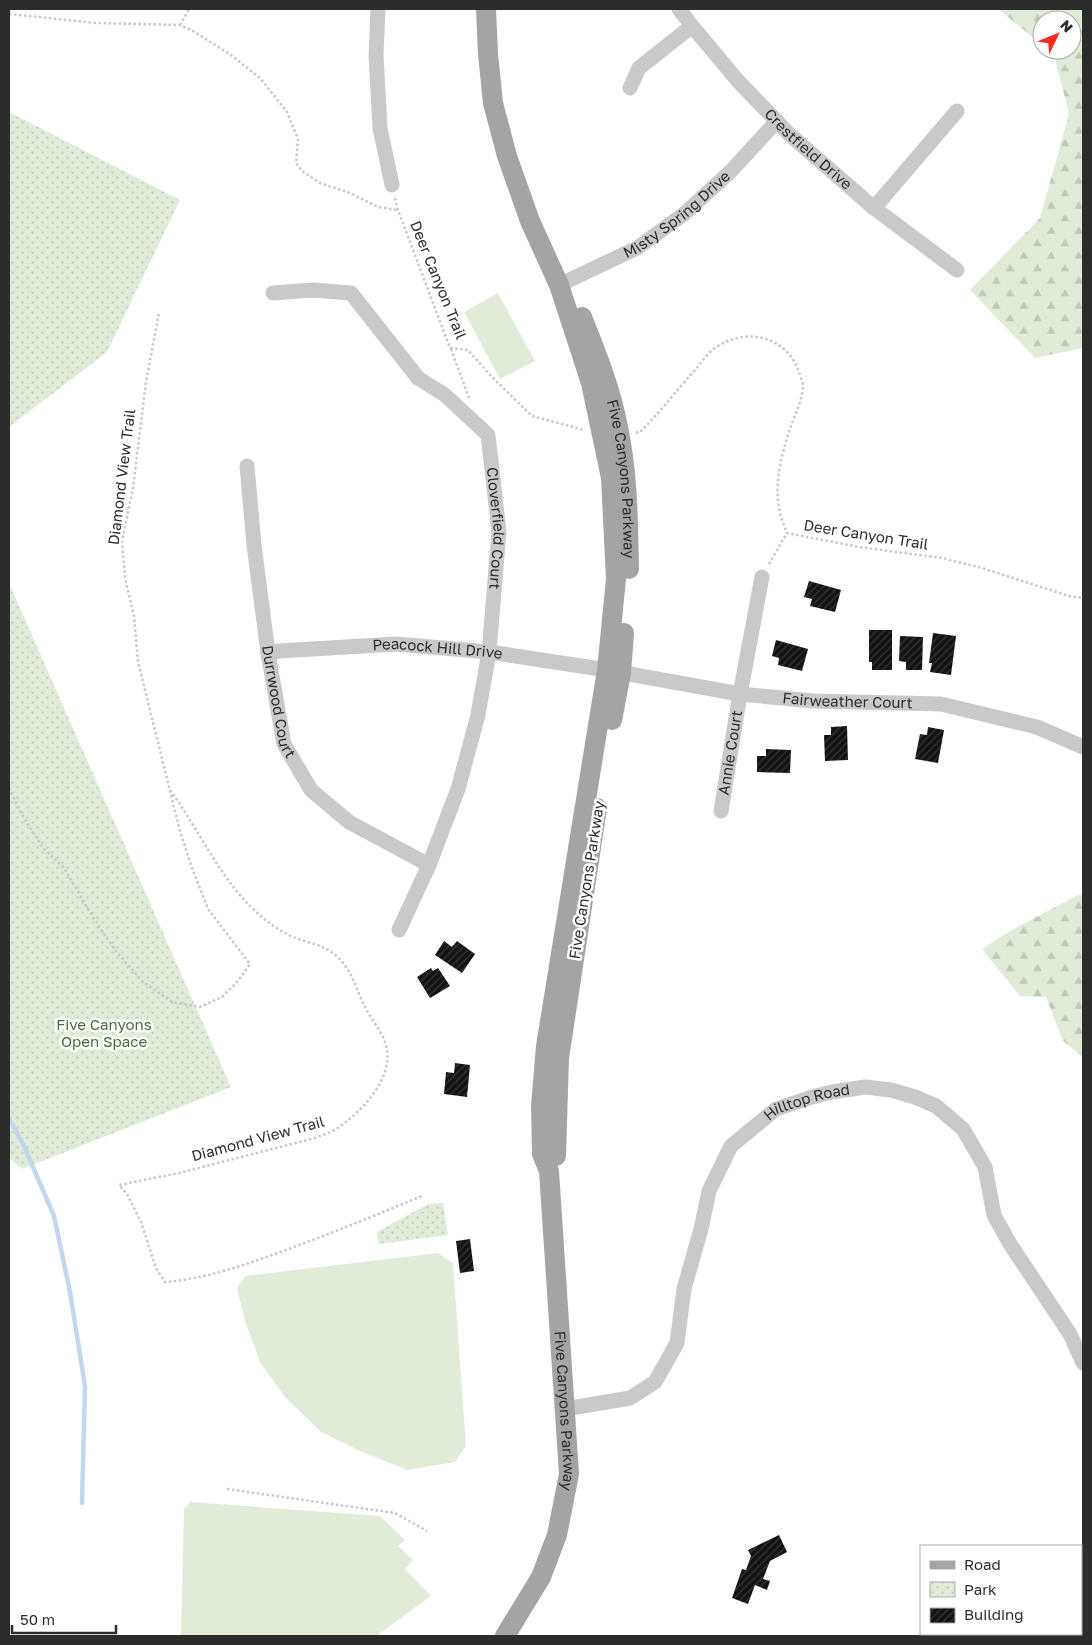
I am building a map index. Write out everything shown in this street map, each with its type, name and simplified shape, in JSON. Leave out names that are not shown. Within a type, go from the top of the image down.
[{"type":"main road","name":"Five Canyons Parkway","points":[[486,9],[493,103],[507,156],[530,221],[563,283],[602,368],[609,427],[625,472],[629,583],[614,672],[604,767],[559,1058],[556,1156],[549,1172],[569,1474],[556,1535],[541,1577],[505,1636]]},
{"type":"main road","name":"Five Canyons Parkway","points":[[496,9],[496,25],[503,82],[520,163],[563,283]]},
{"type":"street","points":[[378,9],[376,55],[380,128],[392,186]]},
{"type":"street","name":"Crestfield Drive","points":[[679,9],[738,81],[789,134],[874,208],[957,270]]},
{"type":"street","points":[[630,88],[639,68],[692,26]]},
{"type":"street","points":[[874,208],[957,111]]},
{"type":"street","name":"Misty Spring Drive","points":[[563,283],[637,248],[684,214],[730,172],[777,121]]},
{"type":"street","name":"Cloverfield Court","points":[[273,293],[313,290],[351,293],[418,378],[444,395],[488,435],[499,532],[489,652],[478,715],[458,789],[430,864],[399,930]]},
{"type":"street","name":"Durrwood Court","points":[[246,466],[268,653],[284,744],[311,790],[349,822],[430,864]]},
{"type":"street","name":"Annie Court","points":[[721,811],[762,577]]},
{"type":"street","name":"Peacock Hill Drive","points":[[268,653],[396,644],[489,652],[614,672]]},
{"type":"street","name":"Fairweather Court","points":[[614,672],[740,694],[813,701],[941,704],[1037,727],[1083,747]]},
{"type":"street","name":"Hilltop Road","points":[[566,1409],[630,1398],[655,1382],[677,1343],[684,1289],[701,1229],[709,1191],[731,1146],[776,1110],[812,1097],[865,1087],[891,1090],[915,1097],[936,1106],[964,1129],[986,1167],[994,1215],[1010,1244],[1070,1334],[1083,1363]]},
{"type":"path","points":[[180,25],[189,9]]},
{"type":"path","points":[[9,14],[96,22],[180,25],[194,31],[261,79],[287,112],[298,139],[296,163],[302,171],[320,183],[350,193],[378,207],[398,210]]},
{"type":"path","name":"Deer Canyon Trail","points":[[392,186],[398,210],[450,348],[468,350],[492,377],[532,416],[589,431],[609,427],[639,433],[714,349],[733,338],[756,337],[768,340],[782,346],[791,355],[804,385],[780,464],[777,491],[779,509],[787,533],[858,547],[942,558],[982,568],[1069,596],[1083,598]]},
{"type":"path","name":"Diamond View Trail","points":[[9,788],[22,815],[43,848],[64,868],[115,950],[142,981],[172,1002],[200,1007],[222,997],[238,981],[250,964],[208,909],[180,831],[138,662],[134,616],[125,578],[122,541],[133,488],[146,382],[159,313]]},
{"type":"path","points":[[450,348],[470,399]]},
{"type":"path","points":[[762,577],[787,533]]},
{"type":"path","name":"Diamond View Trail","points":[[170,790],[226,878],[247,903],[269,923],[294,937],[316,944],[334,954],[348,969],[366,1010],[380,1031],[387,1050],[386,1070],[374,1093],[363,1107],[336,1129],[315,1138],[180,1173],[119,1185],[127,1194],[141,1222],[156,1268],[165,1282],[180,1281],[242,1266],[422,1196]]},
{"type":"path","points":[[227,1489],[395,1514],[427,1531]]},
{"type":"green space","points":[[998,9],[1083,9],[1083,348],[1035,358],[970,290],[1040,218],[1069,114],[1055,60],[1082,60],[1082,10],[1032,10],[1032,37]]},
{"type":"green space","points":[[9,112],[180,200],[107,352],[9,427]]},
{"type":"green space","points":[[498,293],[535,361],[500,379],[464,312]]},
{"type":"green space","name":"Five Canyons Open Space","points":[[9,583],[231,1087],[22,1169],[9,1158]]},
{"type":"green space","points":[[1083,894],[1083,1057],[1063,1041],[1046,997],[1020,996],[982,949],[1010,931]]},
{"type":"green space","points":[[443,1203],[448,1235],[379,1244],[377,1232],[428,1204]]},
{"type":"green space","points":[[438,1253],[453,1263],[466,1446],[455,1462],[407,1470],[360,1451],[321,1432],[284,1396],[260,1362],[245,1321],[237,1288],[245,1276]]},
{"type":"green space","points":[[190,1502],[380,1516],[405,1540],[398,1546],[413,1560],[405,1569],[431,1596],[376,1636],[181,1636],[184,1509]]},
{"type":"building","points":[[809,581],[841,590],[835,612],[810,606],[812,599],[804,597]]},
{"type":"building","points":[[869,630],[892,630],[892,670],[872,670],[872,662],[869,662]]},
{"type":"building","points":[[933,633],[956,636],[951,675],[930,672],[932,663],[929,663]]},
{"type":"building","points":[[900,636],[923,637],[922,670],[906,670],[906,662],[899,661]]},
{"type":"building","points":[[776,640],[808,649],[802,671],[778,665],[779,658],[772,656]]},
{"type":"building","points":[[847,726],[848,760],[825,761],[824,735],[831,735],[831,727]]},
{"type":"building","points":[[928,727],[944,730],[938,763],[915,759],[920,734],[927,735]]},
{"type":"building","points":[[766,749],[791,750],[790,773],[757,772],[757,756],[766,756]]},
{"type":"building","points":[[444,941],[452,947],[457,941],[475,954],[462,973],[435,955]]},
{"type":"building","points":[[431,968],[433,971],[438,968],[450,986],[430,998],[417,977]]},
{"type":"building","points":[[455,1063],[470,1065],[467,1097],[444,1094],[446,1072],[454,1073]]},
{"type":"building","points":[[470,1239],[474,1271],[460,1273],[456,1241]]},
{"type":"building","points":[[779,1535],[787,1552],[770,1561],[763,1579],[770,1581],[767,1590],[755,1585],[748,1604],[732,1598],[742,1569],[746,1570],[751,1556],[748,1550]]},
{"type":"waterway","points":[[9,1118],[24,1146],[54,1216],[70,1292],[85,1386],[82,1503]]}]
